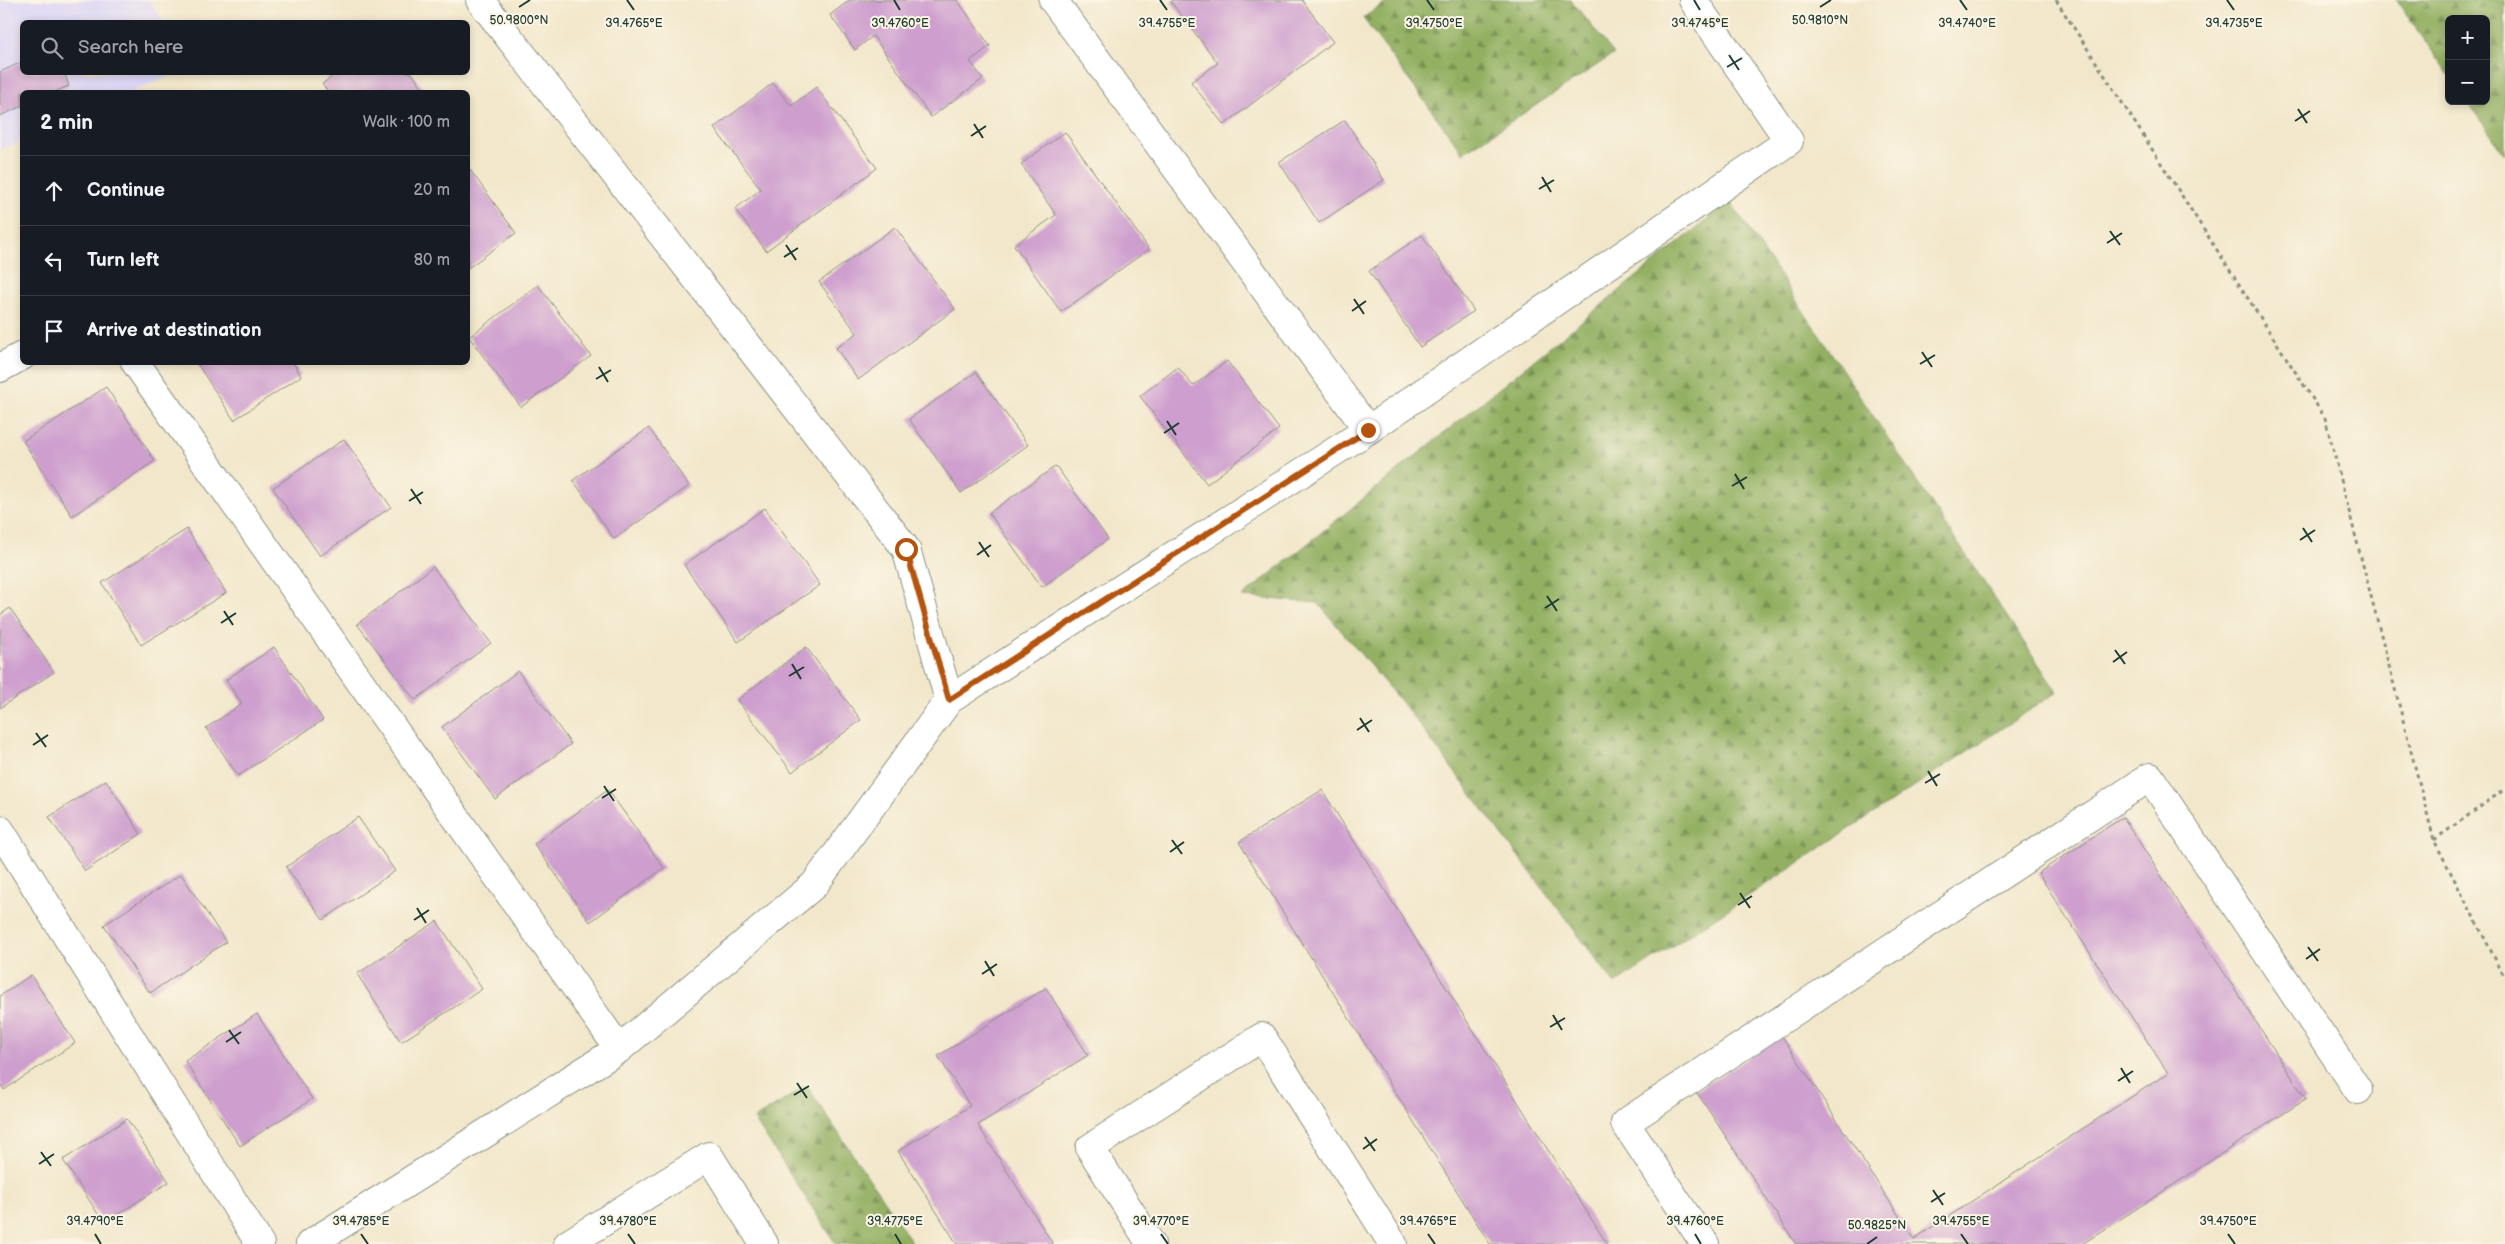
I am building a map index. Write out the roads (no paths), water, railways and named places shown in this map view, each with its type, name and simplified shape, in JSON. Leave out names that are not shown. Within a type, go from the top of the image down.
[{"type":"street","points":[[480,0],[906,549],[949,700]]},
{"type":"street","points":[[1053,0],[1368,430]]},
{"type":"street","points":[[310,1244],[619,1048],[814,885],[949,700],[1368,430],[1789,141],[1693,0]]},
{"type":"street","points":[[0,368],[20,357]]},
{"type":"street","points":[[137,365],[619,1048]]},
{"type":"street","points":[[1705,1244],[1625,1123],[2150,777],[2358,1090]]},
{"type":"street","points":[[0,830],[260,1244]]},
{"type":"street","points":[[1151,1244],[1090,1148],[1262,1037],[1393,1244]]},
{"type":"street","points":[[568,1244],[709,1156],[764,1244]]}]
